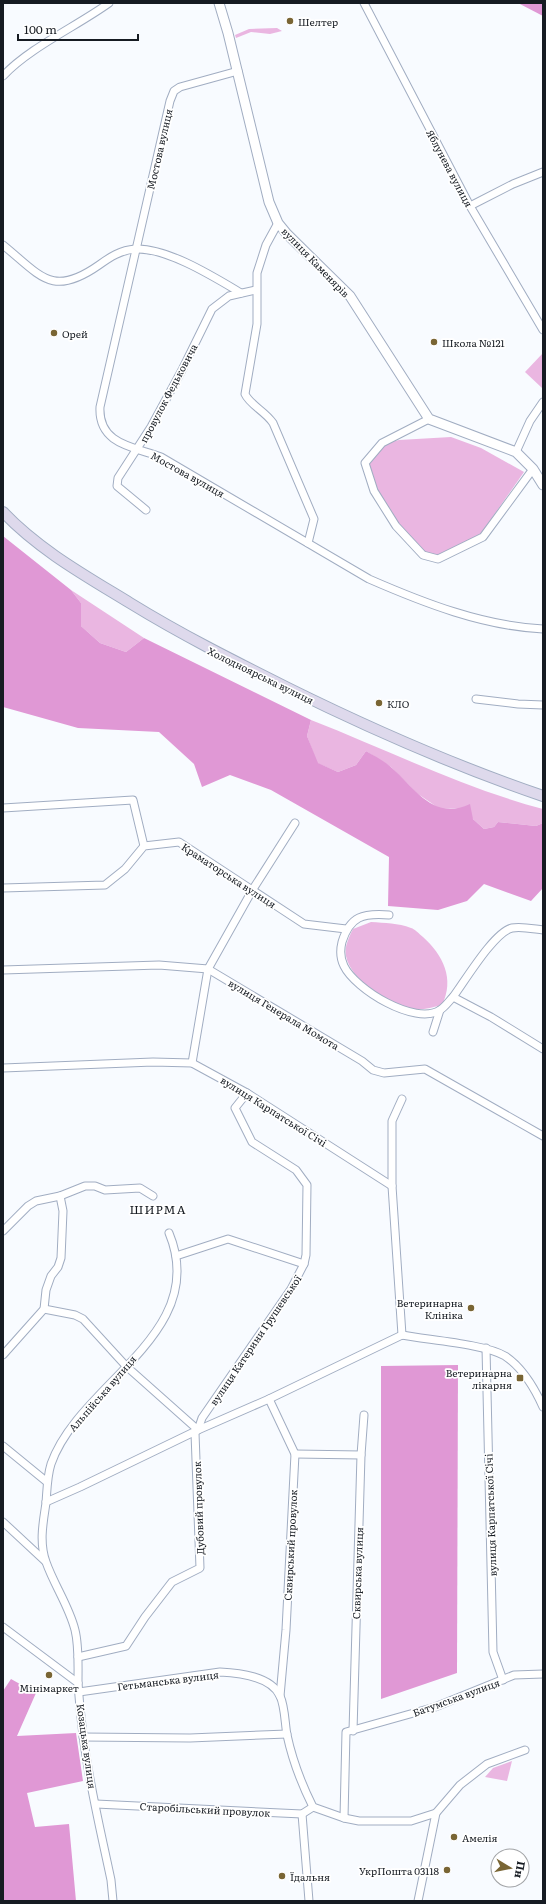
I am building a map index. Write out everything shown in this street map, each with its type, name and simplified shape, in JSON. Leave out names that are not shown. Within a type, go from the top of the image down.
[{"type":"main road","name":"Холодноярська вулиця","points":[[3,512],[39,545],[146,613],[212,651],[376,731],[486,776],[543,796]]},
{"type":"street","points":[[3,76],[40,47],[109,3]]},
{"type":"street","name":"вулиця Каменярів","points":[[219,3],[238,71],[269,202],[278,223],[350,296],[429,419]]},
{"type":"street","name":"Яблунева вулиця","points":[[364,3],[470,206],[543,330]]},
{"type":"street","name":"Мостова вулиця","points":[[238,71],[180,87],[174,91],[170,101],[100,413],[105,428],[120,443],[130,448],[138,449],[161,457],[369,579],[404,594],[496,624],[543,629]]},
{"type":"street","points":[[470,206],[513,184],[543,172]]},
{"type":"street","points":[[278,223],[260,260],[256,290],[257,324],[245,394],[252,403],[265,412],[273,423],[314,519],[308,543]]},
{"type":"street","points":[[3,245],[43,278],[52,281],[62,282],[78,277],[112,256],[136,249],[174,258],[209,274],[241,293]]},
{"type":"street","name":"провулок Федьковича","points":[[146,510],[116,483],[138,449],[182,370],[212,309],[221,301],[241,293],[256,290]]},
{"type":"street","points":[[516,452],[530,421],[543,402]]},
{"type":"street","points":[[533,469],[484,537],[438,559],[423,556],[396,526],[374,491],[365,463],[382,443],[429,419],[516,452],[533,469],[543,484]]},
{"type":"street","points":[[476,699],[518,704],[543,705]]},
{"type":"street","points":[[3,808],[133,800],[144,846],[125,869],[105,885],[3,888]]},
{"type":"street","points":[[192,1063],[208,969],[253,889],[295,823]]},
{"type":"street","name":"Краматорська вулиця","points":[[144,846],[179,842],[253,889],[304,924],[346,929]]},
{"type":"street","points":[[389,916],[365,916],[355,919],[346,929],[340,949],[344,967],[355,981],[375,995],[399,1008],[419,1014],[440,1010]]},
{"type":"street","points":[[433,1032],[440,1010],[453,997],[501,933],[513,927],[543,930]]},
{"type":"street","name":"вулиця Генерала Момота","points":[[3,970],[159,965],[208,969],[362,1061],[373,1070],[384,1073],[425,1069],[543,1136]]},
{"type":"street","points":[[453,997],[491,1017],[543,1050]]},
{"type":"street","name":"вулиця Карпатської Січі","points":[[3,1068],[153,1062],[192,1063],[247,1093],[392,1186]]},
{"type":"street","name":"вулиця Катерини Грушевської","points":[[196,1431],[202,1418],[291,1289],[304,1264],[306,1255],[307,1185],[296,1170],[252,1142],[235,1108],[247,1093]]},
{"type":"street","points":[[402,1099],[392,1121],[392,1186],[402,1335],[486,1348],[504,1356],[518,1368],[536,1391],[543,1407]]},
{"type":"street","points":[[3,1231],[28,1206],[36,1201],[60,1196],[85,1186],[95,1186],[105,1190],[140,1188],[153,1196]]},
{"type":"street","points":[[3,1355],[44,1309],[46,1290],[51,1276],[61,1258],[64,1211],[60,1196]]},
{"type":"street","name":"Альпійська вулиця","points":[[78,1683],[78,1657],[75,1630],[46,1561],[41,1543],[47,1482],[56,1454],[68,1432],[126,1366],[165,1318],[171,1305],[178,1269],[176,1256],[169,1233]]},
{"type":"street","points":[[176,1256],[228,1240],[304,1264]]},
{"type":"street","points":[[44,1309],[75,1315],[83,1319],[126,1366],[196,1431]]},
{"type":"street","name":"вулиця Катерини Грушевської","points":[[46,1502],[196,1431],[269,1399],[402,1335]]},
{"type":"street","name":"вулиця Карпатської Січі","points":[[486,1348],[493,1652],[503,1680]]},
{"type":"street","name":"Сквирський провулок","points":[[269,1399],[295,1454],[286,1630],[280,1696]]},
{"type":"street","name":"Сквирська вулиця","points":[[344,1818],[364,1415]]},
{"type":"street","name":"Дубовий провулок","points":[[78,1657],[126,1646],[145,1617],[172,1582],[200,1568],[196,1431]]},
{"type":"street","points":[[3,1446],[47,1482]]},
{"type":"street","points":[[295,1454],[361,1455]]},
{"type":"street","name":"Альпійська вулиця","points":[[3,1522],[46,1561]]},
{"type":"street","points":[[3,1627],[78,1683]]},
{"type":"street","name":"Гетьманська вулиця","points":[[79,1692],[220,1672],[239,1673],[257,1678],[271,1686],[280,1696]]},
{"type":"street","name":"Батумська вулиця","points":[[349,1732],[435,1707],[514,1675],[543,1674]]},
{"type":"street","name":"Козацька вулиця","points":[[78,1683],[83,1737],[112,1880],[113,1901]]},
{"type":"street","points":[[280,1696],[297,1775],[313,1807],[344,1818],[359,1821],[404,1821],[436,1813]]},
{"type":"street","points":[[83,1737],[190,1738],[287,1734]]},
{"type":"street","points":[[418,1901],[436,1813],[460,1785],[487,1764],[525,1750]]},
{"type":"street","name":"Старобільський провулок","points":[[96,1804],[302,1814]]},
{"type":"street","points":[[309,1901],[302,1814],[313,1807]]},
{"type":"shaded area","points":[[518,3],[543,3],[543,16]]},
{"type":"shaded area","points":[[277,28],[282,31],[270,34],[251,32],[236,38],[235,35],[249,29]]},
{"type":"shaded area","points":[[543,353],[543,387],[542,388],[525,372]]},
{"type":"shaded area","points":[[451,437],[481,448],[524,472],[480,535],[437,557],[425,555],[398,525],[376,490],[368,463],[383,444],[399,440]]},
{"type":"shaded area","points":[[3,536],[71,590],[81,603],[81,626],[100,643],[126,652],[144,638],[311,720],[307,736],[318,763],[338,772],[356,765],[366,751],[389,765],[417,793],[435,806],[457,808],[470,804],[473,819],[484,829],[494,827],[498,822],[536,826],[543,823],[543,888],[531,901],[484,884],[467,901],[438,910],[388,906],[389,857],[271,790],[230,775],[202,787],[194,764],[159,732],[78,728],[3,707]]},
{"type":"shaded area","points":[[71,590],[144,638],[126,652],[100,643],[81,626],[81,603]]},
{"type":"shaded area","points":[[311,720],[455,780],[543,809],[543,823],[536,826],[498,822],[494,827],[484,829],[461,808],[440,809],[418,794],[391,767],[366,751],[356,765],[338,772],[317,763],[307,736]]},
{"type":"shaded area","points":[[371,922],[406,926],[416,930],[430,944],[441,960],[447,977],[446,995],[442,1005],[425,1009],[417,1009],[399,1005],[370,988],[354,973],[346,956],[347,942],[353,929]]},
{"type":"shaded area","points":[[458,1365],[457,1673],[381,1699],[381,1366]]},
{"type":"shaded area","points":[[11,1679],[36,1693],[17,1736],[76,1733],[83,1781],[27,1793],[35,1827],[69,1824],[76,1901],[3,1901],[3,1691]]},
{"type":"shaded area","points":[[512,1761],[507,1781],[485,1777],[493,1768]]},
{"type":"place","name":"Шелтер","points":[[290,21]]},
{"type":"place","name":"Орей","points":[[54,333]]},
{"type":"place","name":"Школа №121","points":[[434,342]]},
{"type":"place","name":"КЛО","points":[[379,703]]},
{"type":"place","name":"Ветеринарна Клініка","points":[[471,1308]]},
{"type":"place","name":"Ветеринарна лікарня","points":[[520,1378]]},
{"type":"place","name":"Мінімаркет","points":[[49,1675]]},
{"type":"place","name":"Амелія","points":[[454,1837]]},
{"type":"place","name":"УкрПошта 03118","points":[[447,1870]]},
{"type":"place","name":"Їдальня","points":[[282,1876]]},
{"type":"district","name":"ШИРМА","points":[[158,1209]]}]
